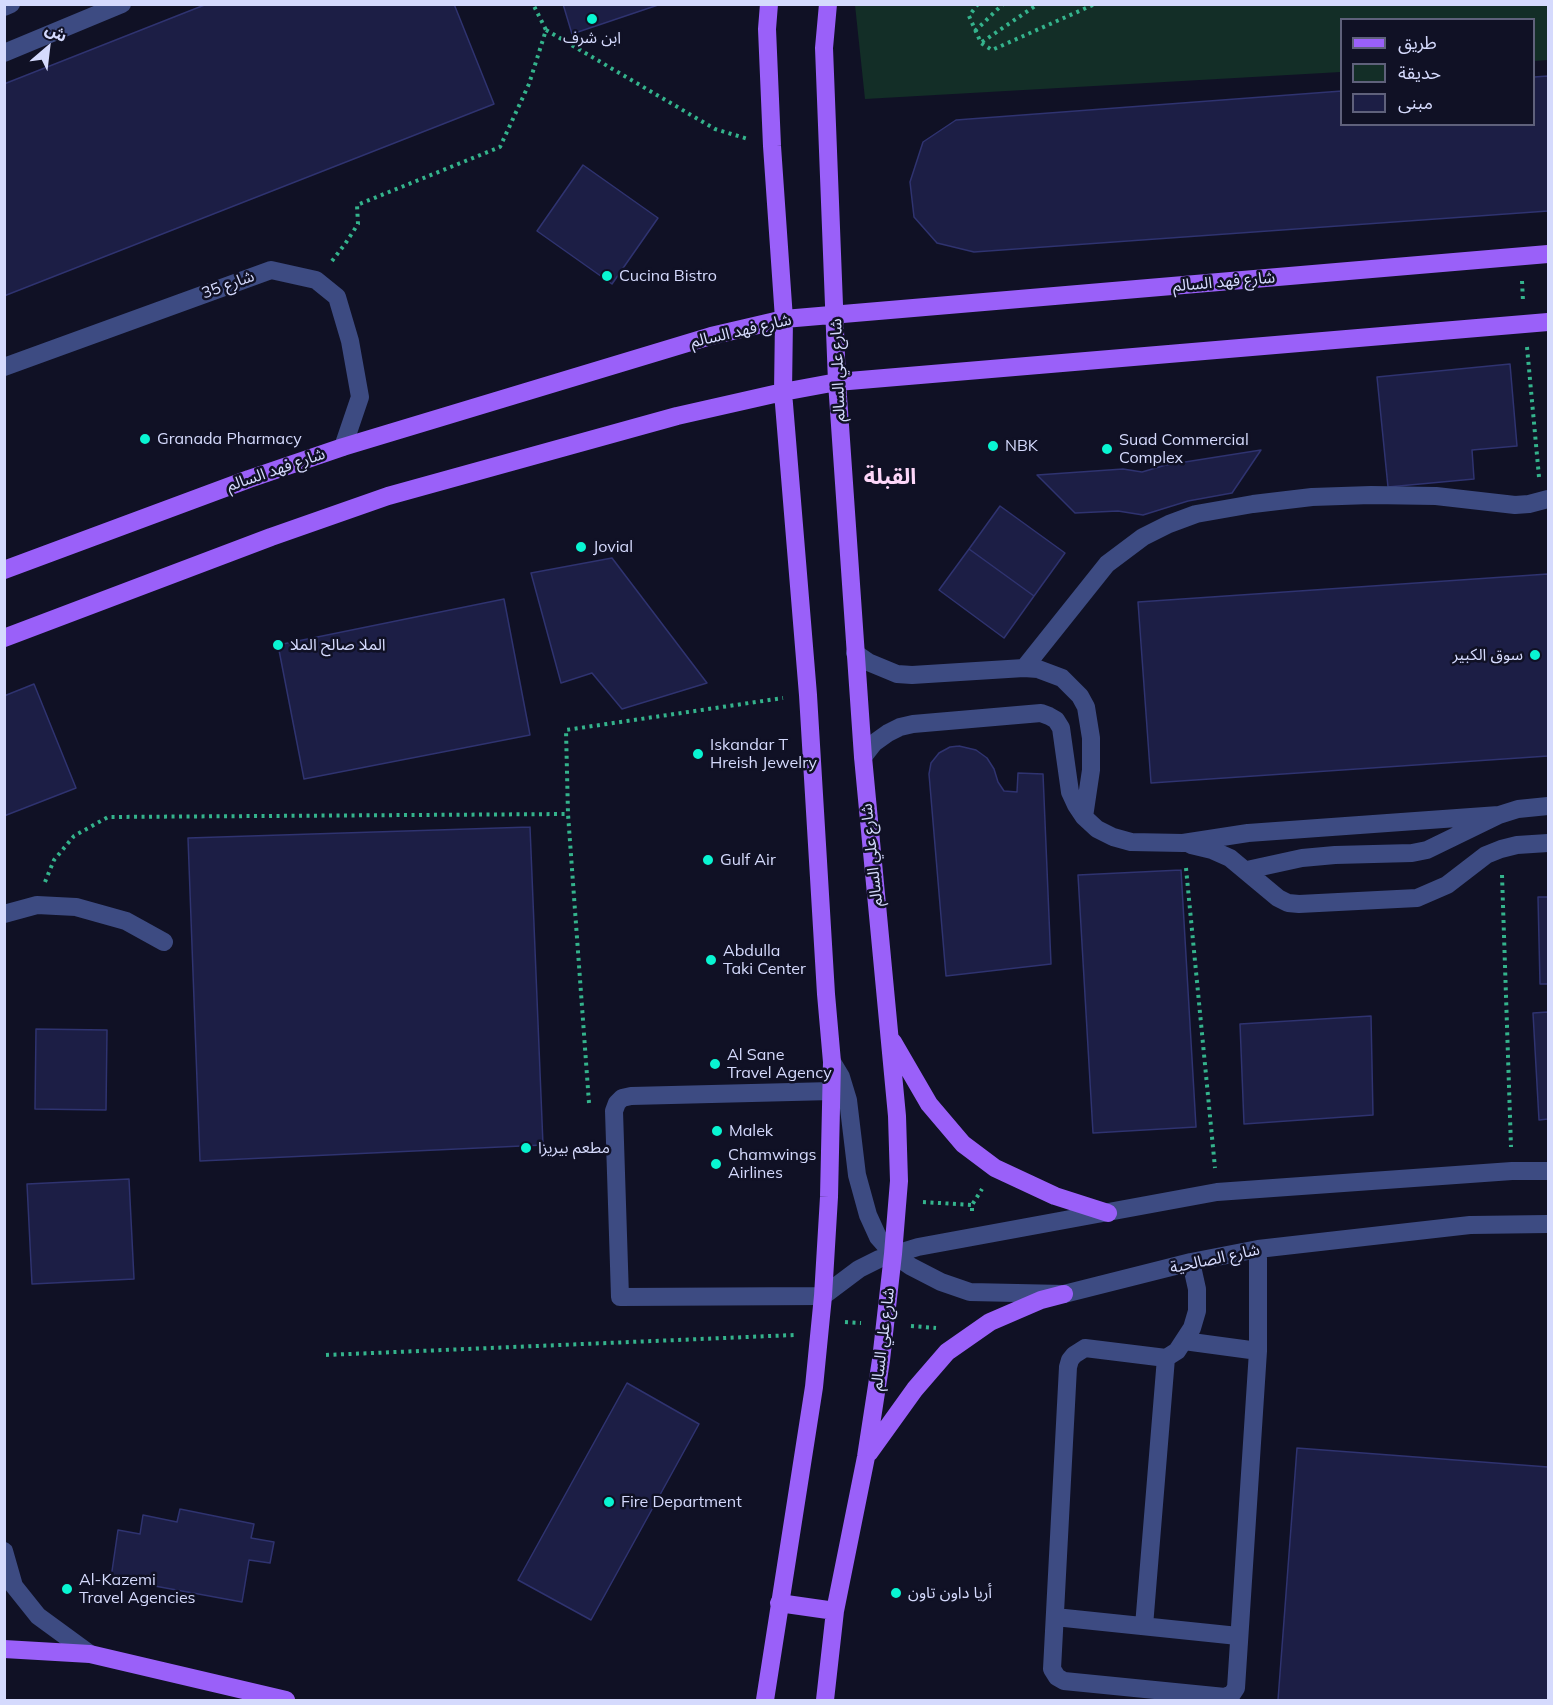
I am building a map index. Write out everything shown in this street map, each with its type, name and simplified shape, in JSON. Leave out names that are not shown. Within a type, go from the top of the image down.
[{"type":"main road","points":[[765,1701],[814,1387],[823,1296],[832,1091],[808,695],[783,392],[784,320],[772,146],[767,29],[769,4]]},
{"type":"main road","name":"شارع علي السالم","points":[[825,1701],[835,1611],[866,1457],[881,1360],[899,1181],[897,1116],[863,757],[837,382],[824,48],[828,4]]},
{"type":"main road","name":"شارع فهد السالم","points":[[4,570],[249,479],[343,447],[711,336],[784,320],[1548,254]]},
{"type":"main road","points":[[4,638],[271,537],[388,496],[677,416],[783,392],[837,382],[1548,322]]},
{"type":"main road","points":[[890,1038],[929,1104],[963,1144],[995,1168],[1054,1196],[1108,1214]]},
{"type":"main road","points":[[866,1457],[915,1389],[947,1352],[990,1322],[1041,1300],[1064,1294]]},
{"type":"main road","points":[[779,1602],[835,1611]]},
{"type":"main road","points":[[4,1649],[90,1654],[286,1701]]},
{"type":"street","points":[[4,7],[11,4]]},
{"type":"street","points":[[4,52],[121,5]]},
{"type":"street","name":"شارع 35","points":[[4,367],[271,270],[316,280],[337,297],[350,341],[360,397],[343,447]]},
{"type":"street","points":[[1024,668],[1107,564],[1143,537],[1196,514],[1312,497],[1436,496],[1515,505],[1545,500]]},
{"type":"street","points":[[855,653],[881,669],[912,675],[1024,668],[1038,669],[1062,678],[1080,696],[1086,707],[1091,738],[1091,770],[1084,817]]},
{"type":"street","points":[[863,757],[874,743],[888,733],[907,725],[1041,713],[1056,720],[1061,728],[1070,792],[1084,817],[1097,829],[1131,842],[1184,843],[1248,833],[1499,815]]},
{"type":"street","points":[[1247,870],[1302,858],[1427,850],[1499,815],[1518,809],[1548,807]]},
{"type":"street","points":[[1184,843],[1212,850],[1230,858],[1247,870],[1270,892],[1288,903],[1299,904],[1417,898],[1447,885],[1486,855],[1517,845],[1548,843]]},
{"type":"street","points":[[4,914],[37,905],[76,907],[126,921],[164,942]]},
{"type":"street","name":"شارع الصالحية","points":[[832,1062],[841,1077],[848,1100],[857,1175],[868,1215],[879,1237],[893,1254],[910,1266],[940,1282],[970,1292],[1064,1294],[1191,1262],[1258,1249],[1470,1225],[1548,1224]]},
{"type":"street","points":[[832,1091],[631,1095],[622,1098],[614,1111],[620,1297],[823,1296],[860,1269],[893,1254],[950,1239],[1108,1214],[1217,1192],[1512,1171],[1548,1171]]},
{"type":"street","points":[[1191,1262],[1197,1289],[1197,1311],[1192,1328],[1177,1351],[1166,1358],[1085,1348],[1070,1360],[1052,1670],[1064,1681],[1228,1696],[1236,1689],[1258,1351],[1258,1249]]},
{"type":"street","points":[[1184,1341],[1258,1351]]},
{"type":"street","points":[[1144,1626],[1166,1358]]},
{"type":"street","points":[[4,1551],[14,1586],[38,1616],[90,1654]]},
{"type":"street","points":[[1055,1617],[1238,1636]]},
{"type":"path","points":[[533,4],[546,30],[714,129],[772,146]]},
{"type":"path","points":[[978,4],[969,16],[981,43],[992,51],[1095,4]]},
{"type":"path","points":[[975,31],[1003,4]]},
{"type":"path","points":[[981,43],[1038,4]]},
{"type":"path","points":[[316,280],[358,224],[357,205],[500,147],[530,84],[546,30]]},
{"type":"path","points":[[1520,256],[1525,323],[1545,500]]},
{"type":"path","points":[[589,1108],[568,814],[566,730],[808,695]]},
{"type":"path","points":[[37,905],[54,860],[74,836],[108,816],[568,814]]},
{"type":"path","points":[[1184,843],[1217,1192]]},
{"type":"path","points":[[1501,849],[1512,1171]]},
{"type":"path","points":[[327,1355],[819,1334]]},
{"type":"green space","points":[[855,5],[1548,5],[1548,60],[1535,61],[1535,18],[1340,18],[1340,72],[865,99]]},
{"type":"building","points":[[207,4],[454,4],[494,104],[4,296],[4,84]]},
{"type":"building","name":"ابن شرف","points":[[563,4],[661,4],[572,34]]},
{"type":"building","points":[[1548,76],[1548,211],[974,252],[937,243],[914,217],[910,182],[923,142],[956,120],[1340,91],[1340,126],[1535,126],[1535,77]]},
{"type":"building","points":[[583,165],[658,218],[612,284],[537,231]]},
{"type":"building","points":[[1510,364],[1517,446],[1472,450],[1474,479],[1388,487],[1377,377]]},
{"type":"building","points":[[1261,450],[1232,493],[1188,501],[1143,515],[1118,511],[1075,513],[1037,475],[1123,469],[1142,472],[1166,465]]},
{"type":"building","points":[[1000,506],[1065,553],[1034,596],[969,549]]},
{"type":"building","points":[[969,549],[1034,596],[1004,638],[939,590]]},
{"type":"building","points":[[612,558],[707,683],[622,709],[592,673],[561,683],[531,573]]},
{"type":"building","points":[[1548,574],[1548,756],[1151,783],[1138,602]]},
{"type":"building","points":[[504,599],[530,735],[304,779],[278,645]]},
{"type":"building","points":[[34,684],[76,788],[4,816],[4,696]]},
{"type":"building","points":[[959,746],[976,750],[987,758],[1004,791],[1017,792],[1018,773],[1043,774],[1051,964],[946,976],[929,774],[931,763],[939,753],[950,747]]},
{"type":"building","points":[[530,827],[543,1145],[200,1161],[188,838]]},
{"type":"building","points":[[1181,870],[1196,1127],[1093,1133],[1078,875]]},
{"type":"building","points":[[1538,897],[1548,897],[1548,984],[1540,984]]},
{"type":"building","points":[[1548,1012],[1548,1119],[1539,1120],[1533,1013]]},
{"type":"building","points":[[1371,1016],[1373,1115],[1244,1124],[1240,1024]]},
{"type":"building","points":[[36,1029],[107,1030],[106,1110],[35,1109]]},
{"type":"building","points":[[129,1179],[134,1279],[32,1284],[27,1184]]},
{"type":"building","name":"Fire Department","points":[[627,1383],[699,1424],[591,1620],[518,1580]]},
{"type":"building","points":[[1297,1448],[1548,1467],[1548,1700],[1278,1700]]},
{"type":"building","points":[[180,1509],[254,1524],[251,1538],[274,1542],[270,1563],[249,1560],[242,1602],[111,1578],[118,1530],[140,1534],[143,1515],[177,1522]]},
{"type":"place","name":"ابن شرف","points":[[592,19]]},
{"type":"place","name":"Cucina Bistro","points":[[607,276]]},
{"type":"place","name":"Granada Pharmacy","points":[[145,439]]},
{"type":"place","name":"NBK","points":[[993,446]]},
{"type":"place","name":"Suad Commercial Complex","points":[[1107,449]]},
{"type":"place","name":"Jovial","points":[[581,547]]},
{"type":"place","name":"الملا صالح الملا","points":[[278,645]]},
{"type":"place","name":"سوق الكبير","points":[[1535,655]]},
{"type":"place","name":"Iskandar T Hreish Jewelry","points":[[698,754]]},
{"type":"place","name":"Gulf Air","points":[[708,860]]},
{"type":"place","name":"Abdulla Taki Center","points":[[711,960]]},
{"type":"place","name":"Al Sane Travel Agency","points":[[715,1064]]},
{"type":"place","name":"Malek","points":[[717,1131]]},
{"type":"place","name":"مطعم بيريزا","points":[[526,1148]]},
{"type":"place","name":"Chamwings Airlines","points":[[716,1164]]},
{"type":"place","name":"Fire Department","points":[[609,1502]]},
{"type":"place","name":"Al-Kazemi Travel Agencies","points":[[67,1589]]},
{"type":"place","name":"أريا داون تاون","points":[[896,1593]]},
{"type":"district","name":"القبلة","points":[[890,477]]}]
